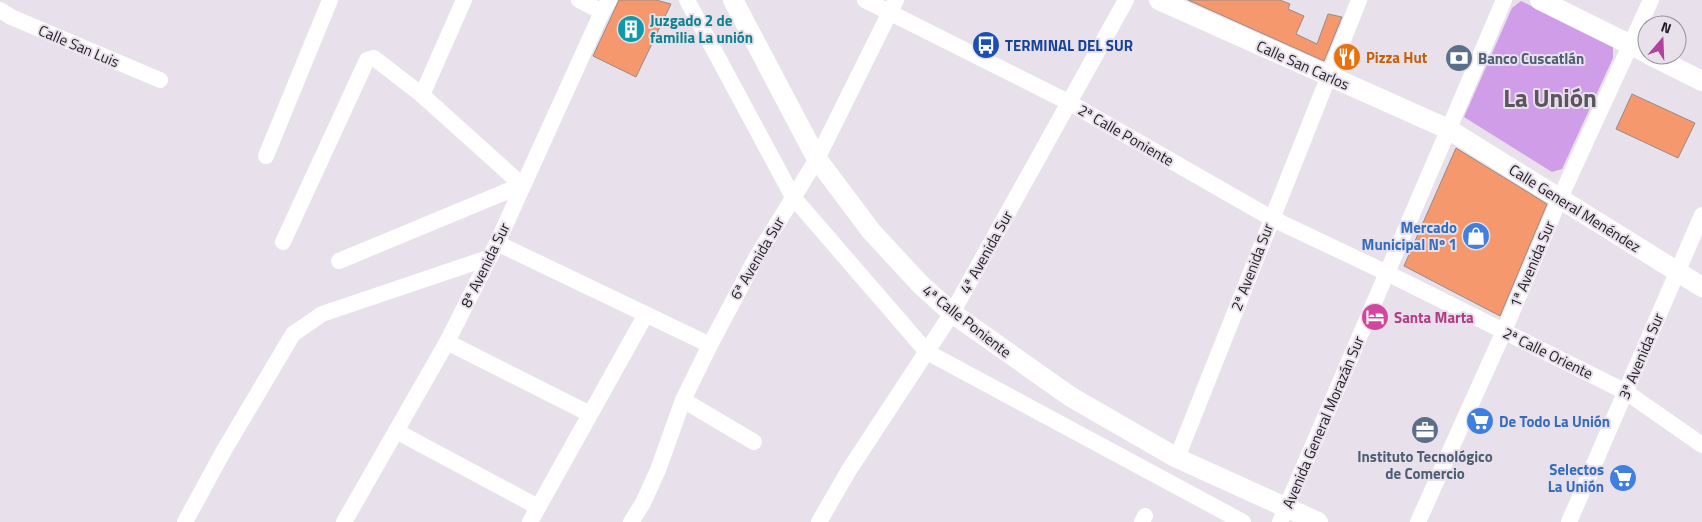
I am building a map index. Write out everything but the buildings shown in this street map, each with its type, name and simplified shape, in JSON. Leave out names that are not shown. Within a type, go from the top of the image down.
[{"type":"main road","name":"4ª Calle Poniente","points":[[733,0],[817,159],[871,231],[920,284],[952,313],[1063,391],[1178,458],[1283,515],[1318,522]]},
{"type":"main road","name":"Calle San Carlos","points":[[1159,0],[1448,129]]},
{"type":"main road","points":[[1540,0],[1637,48]]},
{"type":"main road","points":[[1670,65],[1702,81]]},
{"type":"main road","name":"Calle General Menéndez","points":[[1448,129],[1702,287]]},
{"type":"street","points":[[266,156],[330,0]]},
{"type":"street","points":[[422,95],[464,0]]},
{"type":"street","points":[[579,0],[606,6]]},
{"type":"street","points":[[687,0],[793,198],[927,352],[1244,522]]},
{"type":"street","name":"2ª Calle Poniente","points":[[865,0],[892,6],[1070,103],[1271,218],[1387,273]]},
{"type":"street","name":"4ª Avenida Sur","points":[[819,522],[848,470],[952,313],[1126,0]]},
{"type":"street","name":"2ª Avenida Sur","points":[[1178,458],[1358,0]]},
{"type":"street","name":"Avenida General Morazán Sur","points":[[1283,515],[1504,0]]},
{"type":"street","name":"1ª Avenida Sur","points":[[1647,15],[1651,0]]},
{"type":"street","name":"8ª Avenida Sur","points":[[344,522],[447,342],[497,243],[522,185],[606,6]]},
{"type":"street","name":"6ª Avenida Sur","points":[[631,522],[643,503],[658,470],[683,400],[710,345],[756,258],[817,159],[892,6]]},
{"type":"street","name":"Calle San Luis","points":[[0,10],[11,17],[160,80]]},
{"type":"street","name":"1ª Avenida Sur","points":[[1418,522],[1504,331],[1560,198],[1637,53]]},
{"type":"street","points":[[283,242],[367,60],[374,58],[422,95],[522,185],[339,261]]},
{"type":"street","name":"3ª Avenida Sur","points":[[1569,522],[1702,215]]},
{"type":"street","points":[[497,243],[645,316],[710,345]]},
{"type":"street","points":[[186,522],[292,334],[322,314],[488,258]]},
{"type":"street","name":"2ª Calle Oriente","points":[[1387,273],[1626,392],[1702,445]]},
{"type":"street","points":[[530,522],[645,316]]},
{"type":"street","points":[[447,342],[590,414]]},
{"type":"street","points":[[683,400],[754,442]]},
{"type":"street","points":[[396,431],[538,508]]},
{"type":"shaded area","points":[[1521,1],[1613,45],[1613,58],[1562,169],[1552,172],[1464,117],[1512,8]]},
{"type":"place","name":"Juzgado 2 de familia La unión","points":[[631,29]]},
{"type":"place","name":"TERMINAL DEL SUR","points":[[986,45]]},
{"type":"place","name":"Pizza Hut","points":[[1347,57]]},
{"type":"place","name":"Banco Cuscatlán","points":[[1459,58]]},
{"type":"place","name":"Mercado Municipal Nº 1","points":[[1476,236]]},
{"type":"place","name":"Santa Marta","points":[[1375,317]]},
{"type":"place","name":"De Todo La Unión","points":[[1480,421]]},
{"type":"place","name":"Instituto Tecnológico de Comercio","points":[[1425,430]]},
{"type":"place","name":"Selectos La Unión","points":[[1623,478]]},
{"type":"district","name":"La Unión","points":[[1550,98]]}]
